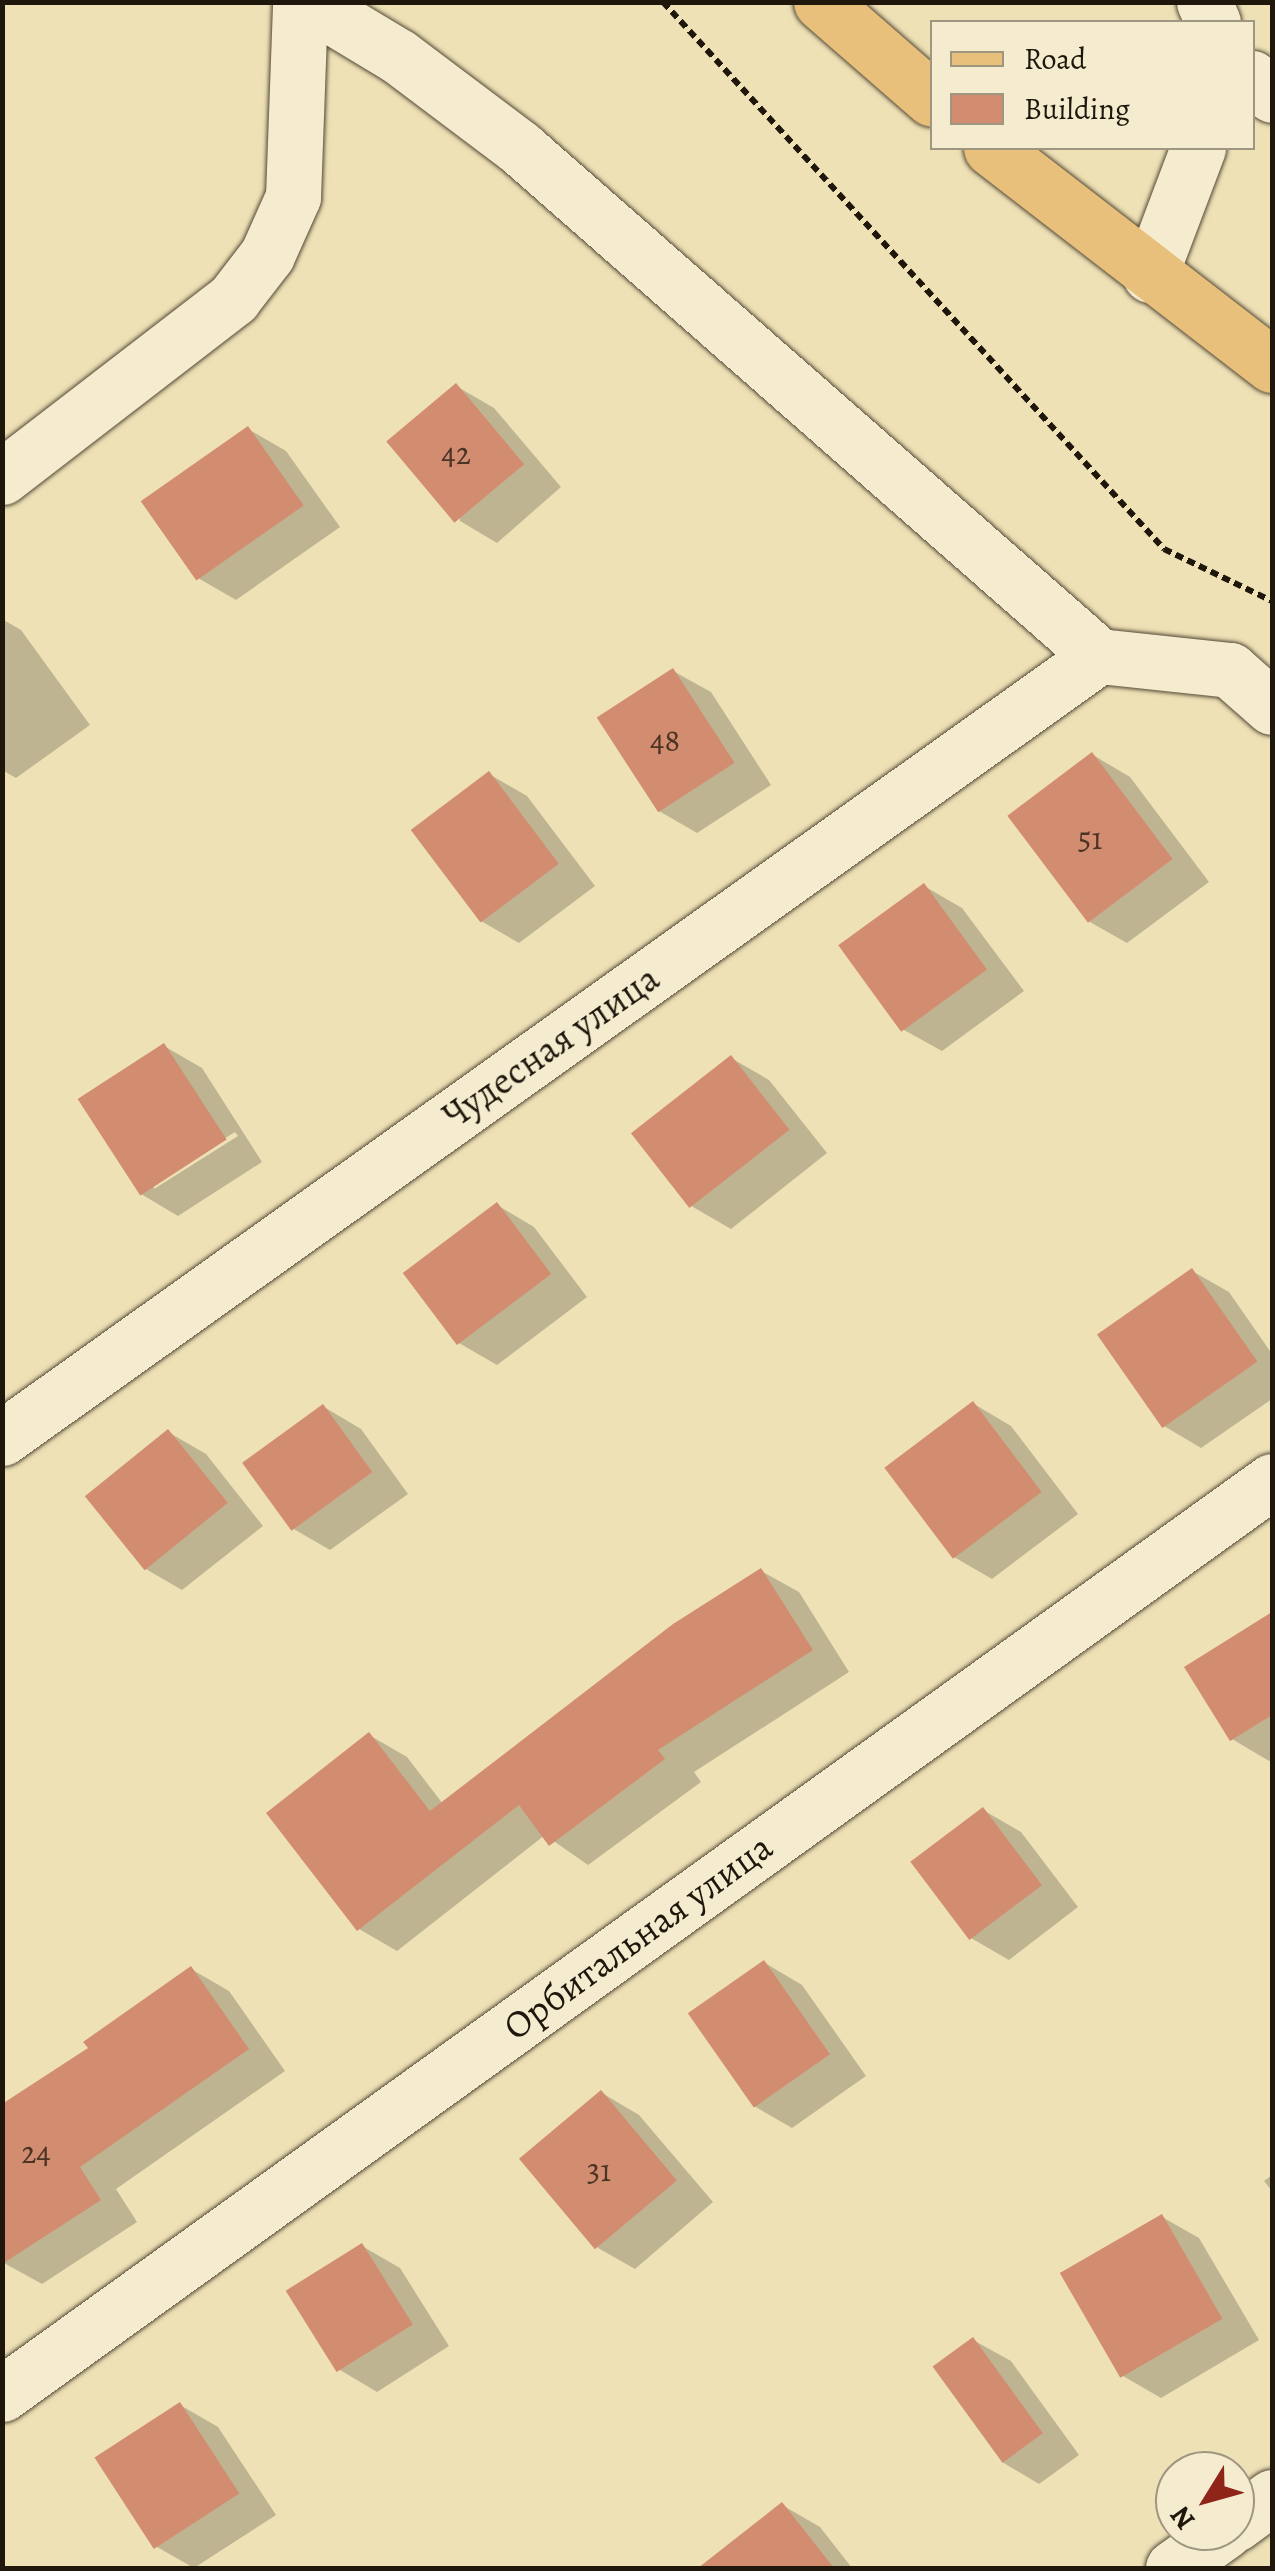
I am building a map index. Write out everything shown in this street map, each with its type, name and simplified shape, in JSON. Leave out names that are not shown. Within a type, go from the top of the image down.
[{"type":"main road","points":[[820,2],[930,97]]},
{"type":"main road","points":[[994,150],[1272,366]]},
{"type":"street","points":[[2,478],[233,298],[267,255],[293,197],[300,2]]},
{"type":"street","points":[[308,2],[398,56],[520,148],[1100,656],[1251,666],[1272,707]]},
{"type":"street","points":[[1150,275],[1197,150]]},
{"type":"street","name":"Чудесная улица","points":[[2,1438],[1100,656]]},
{"type":"street","name":"Орбитальная улица","points":[[2,2394],[1272,1481]]},
{"type":"street","points":[[1173,2568],[1197,2551]]},
{"type":"path","points":[[663,2],[1164,550],[1272,601]]},
{"type":"building","points":[[456,383],[524,464],[454,523],[386,441]]},
{"type":"building","points":[[248,426],[304,505],[196,581],[141,501]]},
{"type":"building","points":[[673,668],[735,763],[658,812],[597,718]]},
{"type":"building","points":[[1092,752],[1173,859],[1088,923],[1007,816]]},
{"type":"building","points":[[489,771],[559,864],[481,923],[411,830]]},
{"type":"building","points":[[924,883],[987,970],[901,1032],[838,945]]},
{"type":"building","points":[[164,1043],[227,1139],[140,1196],[78,1099]]},
{"type":"building","points":[[731,1055],[789,1130],[689,1208],[631,1133]]},
{"type":"building","points":[[497,1202],[551,1274],[457,1345],[403,1273]]},
{"type":"building","points":[[1192,1268],[1257,1361],[1162,1428],[1097,1335]]},
{"type":"building","points":[[973,1401],[1042,1492],[953,1559],[884,1468]]},
{"type":"building","points":[[323,1404],[372,1472],[291,1531],[242,1463]]},
{"type":"building","points":[[168,1429],[228,1503],[145,1570],[85,1496]]},
{"type":"building","points":[[761,1568],[813,1650],[658,1750],[665,1759],[549,1846],[519,1805],[357,1931],[266,1813],[369,1732],[430,1811],[673,1624]]},
{"type":"building","points":[[1272,1612],[1272,1715],[1230,1741],[1184,1667]]},
{"type":"building","points":[[983,1807],[1042,1885],[969,1940],[910,1862]]},
{"type":"building","points":[[764,1960],[830,2054],[754,2108],[688,2013]]},
{"type":"building","points":[[191,1966],[249,2049],[80,2167],[101,2200],[2,2264],[2,2104],[88,2048],[83,2042]]},
{"type":"building","points":[[601,2090],[677,2180],[595,2249],[519,2159]]},
{"type":"building","points":[[1162,2214],[1222,2319],[1120,2378],[1060,2273]]},
{"type":"building","points":[[362,2243],[413,2324],[337,2372],[286,2291]]},
{"type":"building","points":[[973,2337],[1043,2433],[1002,2463],[933,2366]]},
{"type":"building","points":[[180,2402],[239,2493],[154,2549],[94,2458]]},
{"type":"building","points":[[782,2502],[834,2568],[698,2568]]}]
